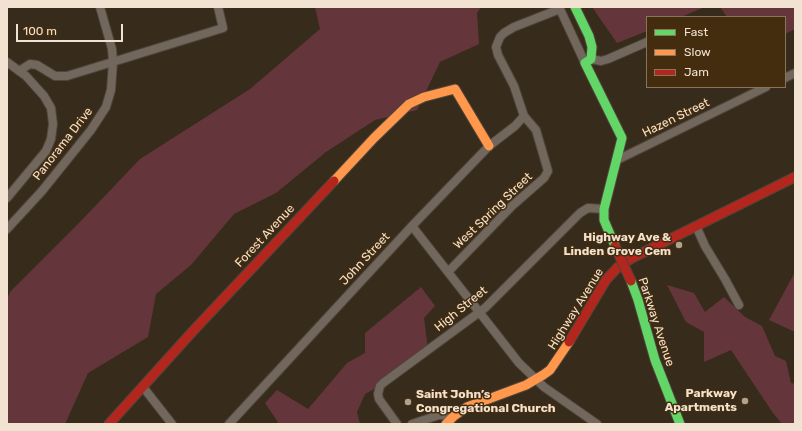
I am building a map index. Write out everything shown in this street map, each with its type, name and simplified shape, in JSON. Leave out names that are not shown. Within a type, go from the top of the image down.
[{"type":"street","name":"Panorama Drive","points":[[7,229],[42,191],[91,130],[104,111],[111,90],[113,62],[112,49],[100,7]]},
{"type":"street","points":[[20,71],[30,64],[37,65],[55,76],[67,76],[223,28],[218,7]]},
{"type":"street","points":[[575,7],[589,36],[592,47],[592,56],[588,61]]},
{"type":"street","name":"Parkway Avenue","points":[[559,8],[588,61],[622,138],[604,209],[604,220],[638,300],[654,360],[680,424]]},
{"type":"street","name":"West Spring Street","points":[[448,272],[512,206],[544,178],[548,171],[536,130],[524,116],[514,86],[498,55],[496,47],[497,42],[504,33],[559,8]]},
{"type":"street","points":[[588,61],[601,61],[608,59],[646,42]]},
{"type":"street","points":[[7,62],[20,71],[44,96],[51,108],[53,124],[51,139],[46,151],[7,198]]},
{"type":"street","points":[[786,78],[795,73]]},
{"type":"street","name":"Hazen Street","points":[[617,160],[764,88]]},
{"type":"street","name":"Forest Avenue","points":[[109,424],[209,314],[400,111],[414,101],[455,89],[489,146]]},
{"type":"street","name":"John Street","points":[[228,424],[412,226],[489,146],[515,126],[524,116]]},
{"type":"street","name":"Highway Avenue","points":[[446,424],[467,407],[526,385],[550,370],[562,354],[606,280],[613,271],[632,258],[795,177]]},
{"type":"street","name":"High Street","points":[[397,424],[379,399],[378,394],[380,386],[485,308],[580,213],[588,208],[604,209]]},
{"type":"street","points":[[412,226],[519,363],[547,389],[597,424]]},
{"type":"street","points":[[696,226],[705,246],[739,305]]},
{"type":"street","points":[[143,387],[172,424]]},
{"type":"street","points":[[412,424],[439,415],[454,416]]},
{"type":"shaded area","points":[[315,7],[481,7],[477,13],[479,44],[440,62],[417,110],[375,120],[326,152],[276,193],[234,214],[191,265],[156,294],[148,337],[88,373],[65,424],[7,424],[7,299],[10,292],[140,159],[250,89],[320,29]]},
{"type":"shaded area","points":[[592,7],[705,7],[683,16],[646,16],[646,31],[617,43]]},
{"type":"shaded area","points":[[720,7],[795,7],[795,29],[786,34],[786,16],[726,16]]},
{"type":"shaded area","points":[[795,272],[795,332],[769,320]]},
{"type":"shaded area","points":[[667,285],[694,293],[705,312],[724,297],[745,317],[762,326],[775,356],[786,361],[791,383],[795,384],[795,424],[782,424],[731,350],[704,362],[704,332],[686,322]]},
{"type":"shaded area","points":[[421,287],[435,306],[424,318],[428,349],[380,386],[365,394],[357,412],[360,424],[276,424],[278,422],[265,403],[277,390],[308,409],[347,363],[365,353],[365,333]]},
{"type":"traffic: fast","points":[[575,7],[589,36],[592,47],[591,59],[585,63],[622,138],[604,209],[604,220],[615,246]]},
{"type":"traffic: fast","points":[[631,281],[655,360],[680,424]]},
{"type":"traffic: slow","points":[[334,181],[374,138],[409,104],[424,97],[455,89],[489,146]]},
{"type":"traffic: slow","points":[[446,424],[467,407],[526,385],[543,375],[550,370],[569,342]]},
{"type":"traffic: jam","points":[[569,342],[606,280],[618,267],[632,258],[795,177]]},
{"type":"traffic: jam","points":[[109,424],[193,331],[334,181]]},
{"type":"traffic: jam","points":[[615,246],[631,281]]},
{"type":"place","name":"Highway Ave & Linden Grove Cem","points":[[679,245]]},
{"type":"place","name":"Parkway Apartments","points":[[745,401]]},
{"type":"place","name":"Saint John’s Congregational Church","points":[[408,402]]}]
